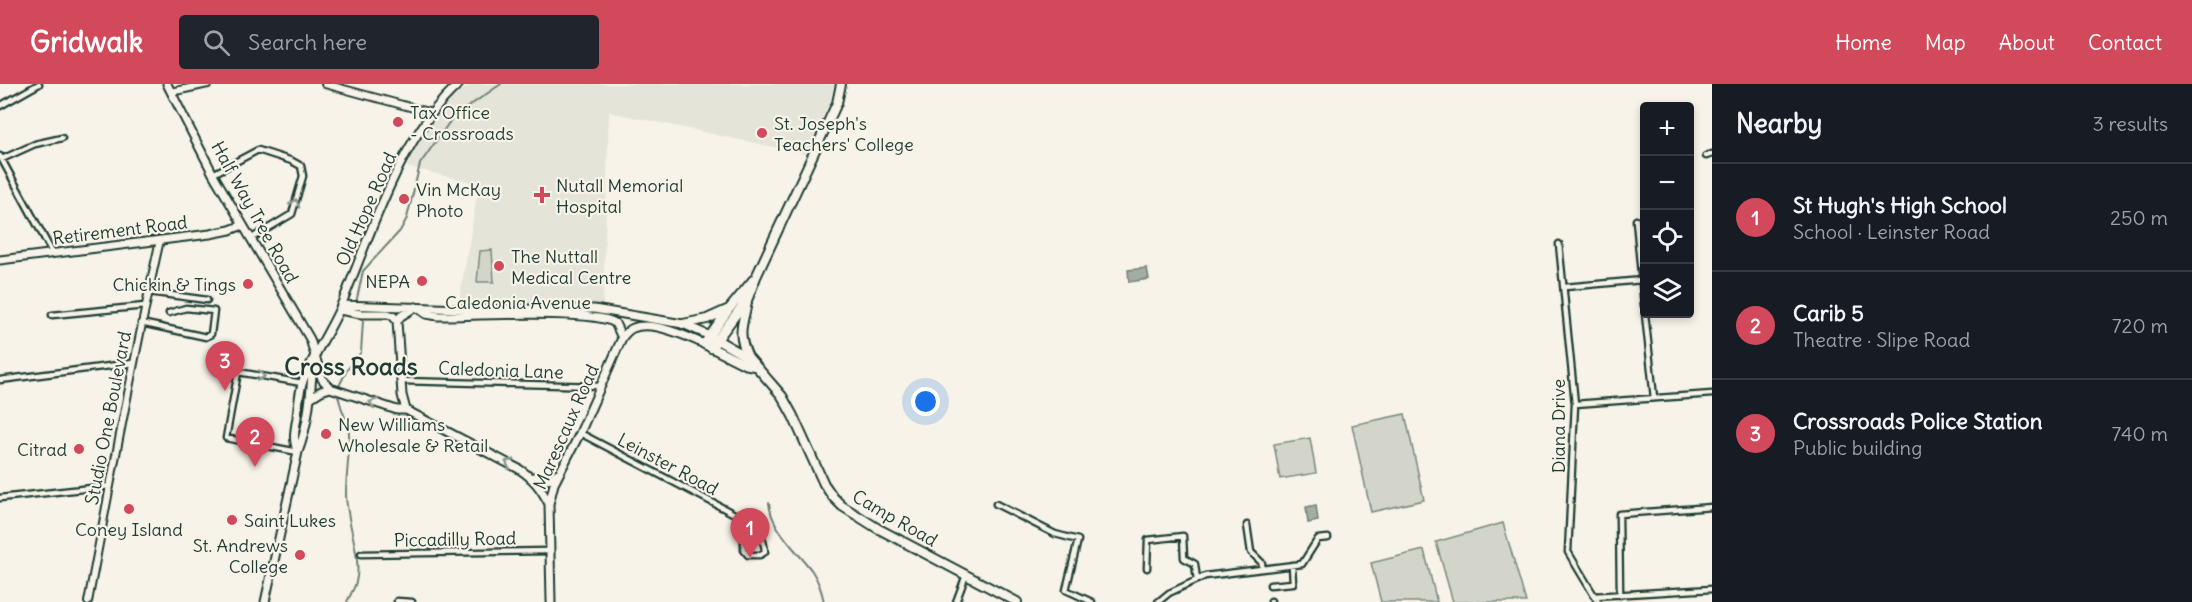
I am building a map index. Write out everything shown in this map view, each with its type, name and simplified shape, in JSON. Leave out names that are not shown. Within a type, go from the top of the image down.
[{"type":"main road","name":"Half Way Tree Road","points":[[167,84],[213,174],[310,339],[322,379],[335,390]]},
{"type":"main road","name":"Old Hope Road","points":[[298,452],[293,443],[302,383],[340,308],[400,165],[432,113],[446,95],[459,84]]},
{"type":"main road","points":[[749,358],[741,342],[740,332],[748,298],[837,103],[841,84]]},
{"type":"main road","name":"Retirement Road","points":[[0,260],[210,234],[243,225]]},
{"type":"main road","points":[[622,338],[633,328],[649,326],[708,346],[730,308],[756,277]]},
{"type":"main road","points":[[713,337],[748,298]]},
{"type":"main road","points":[[397,321],[400,316],[416,307]]},
{"type":"main road","name":"Caledonia Avenue","points":[[358,310],[416,307],[594,309],[683,324],[713,337]]},
{"type":"main road","name":"Caledonia Avenue","points":[[416,307],[426,314],[438,316],[578,315],[604,318],[615,323],[622,338]]},
{"type":"main road","points":[[340,308],[388,314],[397,321],[401,381],[406,411]]},
{"type":"main road","points":[[683,324],[717,315],[730,308]]},
{"type":"main road","name":"Camp Road","points":[[713,337],[749,358],[754,366],[767,377],[794,416],[832,497],[850,512],[877,528],[1017,602]]},
{"type":"main road","name":"Marescaux Road","points":[[551,602],[549,504],[560,471],[580,433],[622,338]]},
{"type":"main road","name":"Camp Road","points":[[708,346],[744,364],[754,366]]},
{"type":"main road","points":[[265,602],[302,442],[310,398],[314,356]]},
{"type":"main road","points":[[310,398],[321,391],[335,390],[406,411],[530,476],[547,480],[560,471]]},
{"type":"main road","points":[[530,476],[541,488],[549,504]]},
{"type":"street","points":[[0,106],[39,84]]},
{"type":"street","points":[[171,92],[208,84]]},
{"type":"street","points":[[325,84],[432,113]]},
{"type":"street","points":[[53,254],[1,157],[35,144],[62,138]]},
{"type":"street","points":[[213,174],[258,150],[301,166],[303,176],[292,214],[252,238]]},
{"type":"street","points":[[1636,220],[1640,264]]},
{"type":"street","name":"Studio One Boulevard","points":[[88,602],[133,363],[160,240]]},
{"type":"street","name":"Diana Drive","points":[[1559,244],[1575,404],[1568,552],[1598,602]]},
{"type":"street","points":[[1565,287],[1640,280]]},
{"type":"street","points":[[148,292],[207,300]]},
{"type":"street","points":[[52,315],[145,306]]},
{"type":"street","points":[[141,323],[206,337],[211,334],[214,311],[186,308],[169,313]]},
{"type":"street","points":[[1645,318],[1654,398]]},
{"type":"street","points":[[0,380],[133,363]]},
{"type":"street","points":[[298,452],[226,438],[238,372],[302,383]]},
{"type":"street","name":"Caledonia Lane","points":[[401,381],[601,386]]},
{"type":"street","points":[[1575,404],[1712,394]]},
{"type":"street","name":"Leinster Road","points":[[580,433],[744,519]]},
{"type":"street","points":[[0,498],[111,486]]},
{"type":"street","points":[[996,504],[1055,534],[1078,540],[1066,590],[1092,602]]},
{"type":"street","points":[[1620,595],[1619,514],[1712,507]]},
{"type":"street","points":[[744,519],[755,527],[762,537],[765,552],[760,555],[748,555],[744,549],[744,519]]},
{"type":"street","points":[[1247,525],[1251,552],[1262,563],[1262,569]]},
{"type":"street","points":[[1147,568],[1148,540],[1183,536],[1184,558],[1195,564],[1197,580]]},
{"type":"street","points":[[1158,602],[1169,593],[1205,576],[1302,564],[1318,539],[1328,538]]},
{"type":"street","name":"Piccadilly Road","points":[[361,554],[550,551]]},
{"type":"street","points":[[1270,585],[1293,583],[1292,565]]},
{"type":"street","points":[[956,602],[966,576]]},
{"type":"street","points":[[1594,596],[1712,589]]},
{"type":"street","points":[[397,601],[412,602]]},
{"type":"shaded area","name":"Nutall Memorial Hospital","points":[[472,84],[834,84],[830,102],[806,154],[609,112],[603,305],[459,302],[479,184],[407,167],[420,136],[437,113],[458,93]]},
{"type":"shaded area","points":[[492,250],[494,282],[477,282],[480,251]]},
{"type":"shaded area","points":[[1147,268],[1149,279],[1129,282],[1128,270]]},
{"type":"shaded area","points":[[1405,414],[1424,500],[1371,512],[1352,425]]},
{"type":"shaded area","points":[[1310,438],[1316,473],[1280,479],[1274,444]]},
{"type":"shaded area","points":[[1316,505],[1318,521],[1308,523],[1306,507]]},
{"type":"shaded area","points":[[1503,523],[1526,602],[1453,602],[1436,542]]},
{"type":"shaded area","points":[[1424,550],[1437,602],[1381,602],[1371,563]]},
{"type":"waterway","points":[[356,303],[363,271],[400,231],[407,218],[420,164],[453,117],[501,84]]},
{"type":"waterway","points":[[338,388],[347,370],[361,352],[363,321],[361,317]]},
{"type":"waterway","points":[[338,393],[349,433],[346,494],[357,565],[355,585],[347,602]]},
{"type":"waterway","points":[[769,503],[774,522],[814,575],[820,586],[824,602]]},
{"type":"place","name":"Tax Office - Crossroads","points":[[398,122]]},
{"type":"place","name":"St. Joseph's Teachers' College","points":[[762,133]]},
{"type":"place","name":"Nutall Memorial Hospital","points":[[542,195]]},
{"type":"place","name":"Vin McKay Photo","points":[[404,199]]},
{"type":"place","name":"The Nuttall Medical Centre","points":[[499,266]]},
{"type":"place","name":"NEPA","points":[[422,281]]},
{"type":"place","name":"Chickin & Tings","points":[[248,284]]},
{"type":"place","name":"Crossroads Police Station","points":[[225,391]]},
{"type":"place","name":"New Williams Wholesale & Retail","points":[[326,434]]},
{"type":"place","name":"Citrad","points":[[79,449]]},
{"type":"place","name":"Carib 5","points":[[255,467]]},
{"type":"place","name":"Coney Island","points":[[129,509]]},
{"type":"place","name":"Saint Lukes","points":[[232,520]]},
{"type":"place","name":"St. Andrews College","points":[[300,555]]},
{"type":"place","name":"St Hugh's High School","points":[[750,558]]},
{"type":"district","name":"Cross Roads","points":[[351,366]]}]
